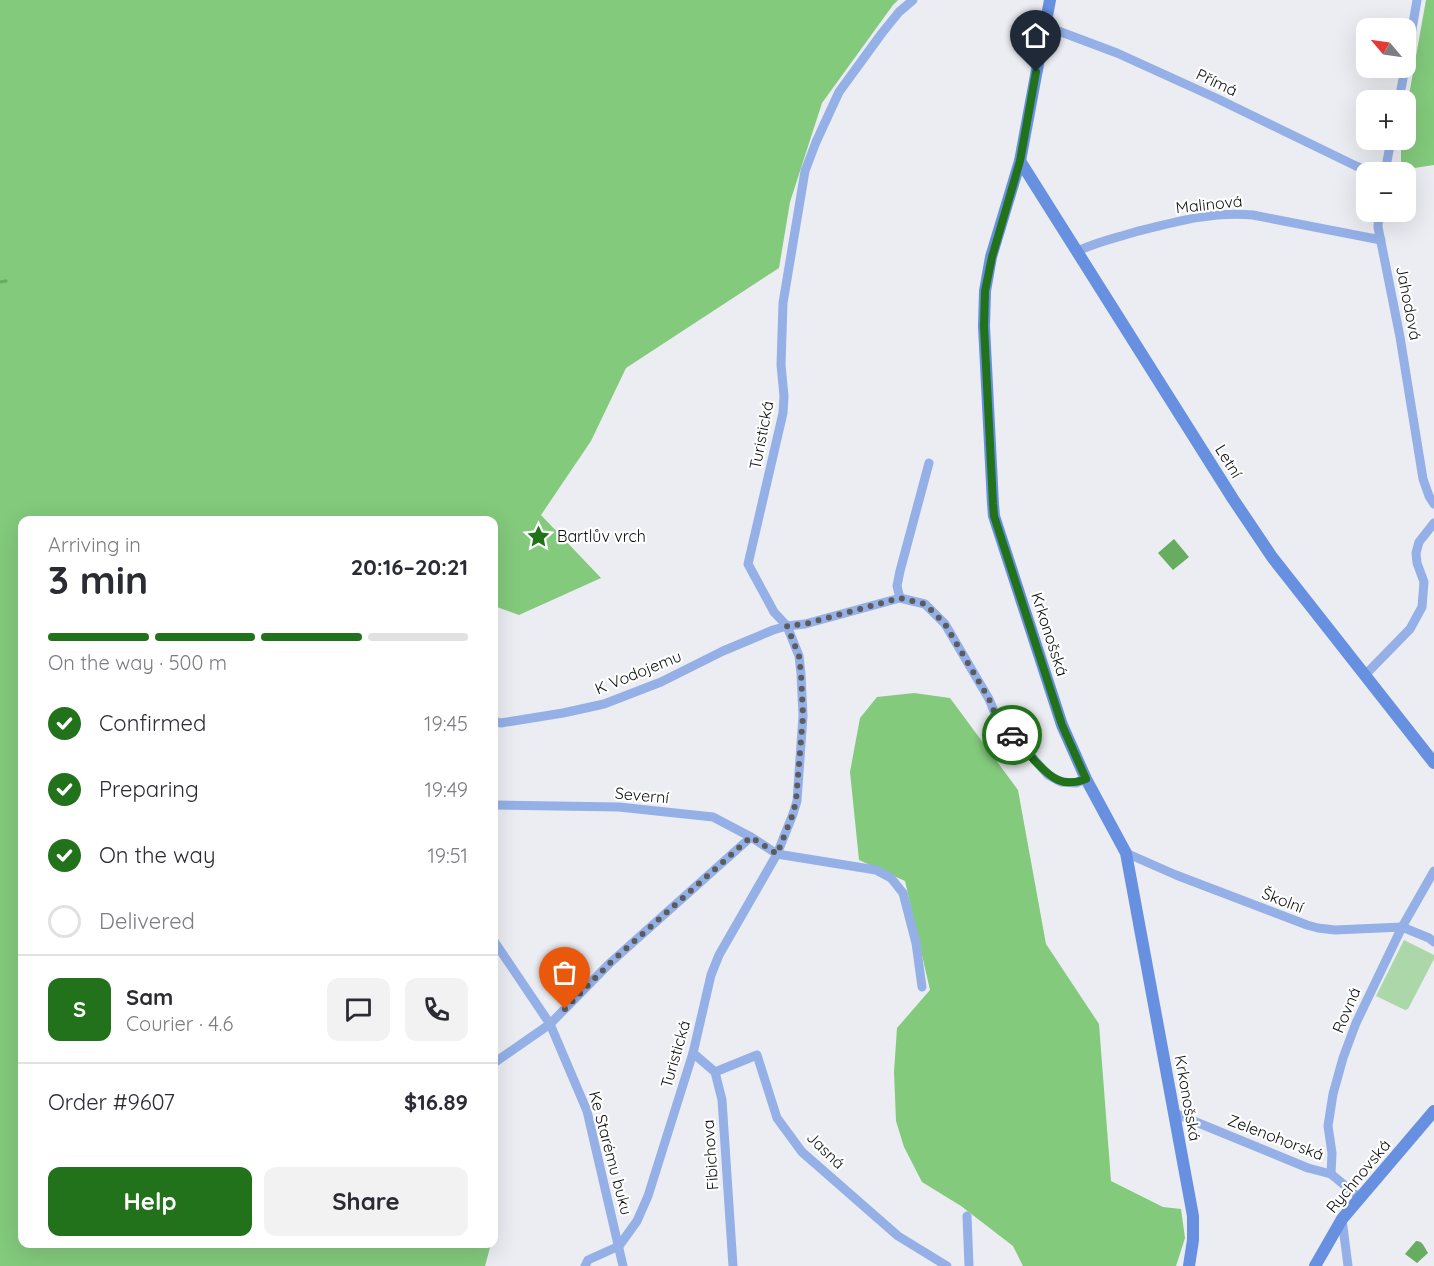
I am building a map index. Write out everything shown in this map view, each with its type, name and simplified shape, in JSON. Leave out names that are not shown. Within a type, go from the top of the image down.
[{"type":"street","name":"Turistická","points":[[619,1246],[637,1221],[648,1197],[693,1053],[711,975],[719,955],[777,854],[793,814],[803,716],[799,656],[787,626],[774,612],[748,564],[783,413],[783,303],[805,171],[816,142],[839,92],[882,33],[899,12],[913,0]]},
{"type":"street","name":"Krkonošská","points":[[1050,0],[1020,161],[992,257],[985,291],[984,326],[994,516],[1062,725],[1086,779],[1126,853],[1192,1216],[1193,1240],[1189,1266]]},
{"type":"street","points":[[1414,18],[1417,0]]},
{"type":"street","name":"Přímá","points":[[1045,27],[1117,53],[1356,166]]},
{"type":"street","name":"Letní","points":[[1020,161],[1272,557],[1434,763]]},
{"type":"street","name":"Malinová","points":[[1078,251],[1092,244],[1175,221],[1237,213],[1381,240]]},
{"type":"street","name":"Jahodová","points":[[1378,222],[1423,479],[1434,504]]},
{"type":"street","points":[[929,463],[900,571],[897,586],[900,598],[925,604],[945,624],[989,699],[996,716],[1048,775],[1061,782],[1076,783],[1086,779]]},
{"type":"street","points":[[1365,675],[1410,629],[1422,607],[1424,582],[1416,553],[1419,542],[1434,523]]},
{"type":"street","name":"K Vodojemu","points":[[498,722],[542,717],[604,704],[662,682],[723,651],[773,630],[805,624],[900,598]]},
{"type":"street","name":"Severní","points":[[498,805],[619,807],[713,817],[777,854]]},
{"type":"street","points":[[498,1060],[550,1024],[610,963],[751,837]]},
{"type":"street","name":"Školní","points":[[1126,853],[1176,875],[1307,925],[1335,930],[1402,927],[1434,942]]},
{"type":"street","points":[[777,854],[876,870],[891,878],[903,894],[916,943],[922,987]]},
{"type":"street","name":"Rovná","points":[[1331,1174],[1332,1153],[1328,1126],[1333,1094],[1343,1058],[1356,1023],[1402,927],[1434,871]]},
{"type":"street","name":"Ke Starému buku","points":[[498,947],[550,1024],[587,1111],[619,1246]]},
{"type":"street","points":[[693,1053],[715,1071]]},
{"type":"street","name":"Jasná","points":[[715,1071],[757,1055],[777,1118],[802,1152],[898,1236],[948,1266]]},
{"type":"street","name":"Fibichova","points":[[715,1071],[722,1100],[733,1266]]},
{"type":"street","name":"Zelenohorská","points":[[1174,1113],[1308,1168],[1331,1174],[1360,1198]]},
{"type":"street","name":"Rychnovská","points":[[1315,1266],[1342,1219],[1433,1113]]},
{"type":"street","points":[[967,1216],[969,1266]]},
{"type":"street","points":[[1342,1219],[1348,1266]]},
{"type":"street","points":[[585,1266],[588,1260],[619,1246],[623,1266]]},
{"type":"shaded area","points":[[0,0],[898,0],[822,103],[790,202],[779,268],[626,368],[591,441],[541,515],[601,578],[519,615],[498,607],[498,516],[18,516],[18,1248],[490,1248],[485,1266],[0,1266]]},
{"type":"shaded area","points":[[1426,0],[1434,0],[1434,165],[1416,168],[1416,162],[1401,162],[1401,150],[1416,150],[1416,90],[1410,90],[1412,78],[1416,78],[1416,56]]},
{"type":"shaded area","points":[[1174,539],[1189,557],[1173,570],[1158,553]]},
{"type":"shaded area","points":[[914,693],[950,698],[1018,790],[1046,944],[1099,1024],[1111,1181],[1163,1207],[1181,1209],[1185,1238],[1176,1266],[1023,1266],[1013,1246],[961,1206],[922,1182],[904,1147],[896,1121],[894,1072],[897,1028],[930,990],[905,881],[859,860],[850,772],[860,718],[877,697]]},
{"type":"shaded area","points":[[1404,940],[1434,955],[1408,1009],[1405,1010],[1376,996]]},
{"type":"shaded area","points":[[1416,1241],[1422,1243],[1428,1253],[1417,1263],[1405,1254]]},
{"type":"waterway","points":[[0,282],[6,281]]},
{"type":"way so far","points":[[565,1009],[610,963],[751,837],[777,854],[796,801],[803,716],[799,656],[787,626],[805,624],[900,598],[925,604],[945,624],[989,699],[996,716],[1012,735]]},
{"type":"place","name":"Bartlův vrch","points":[[539,536]]},
{"type":"route","points":[[1012,735],[1048,775],[1061,782],[1076,783],[1086,779],[1062,725],[994,516],[993,504],[984,326],[985,291],[992,257],[1020,161],[1036,72]]}]
